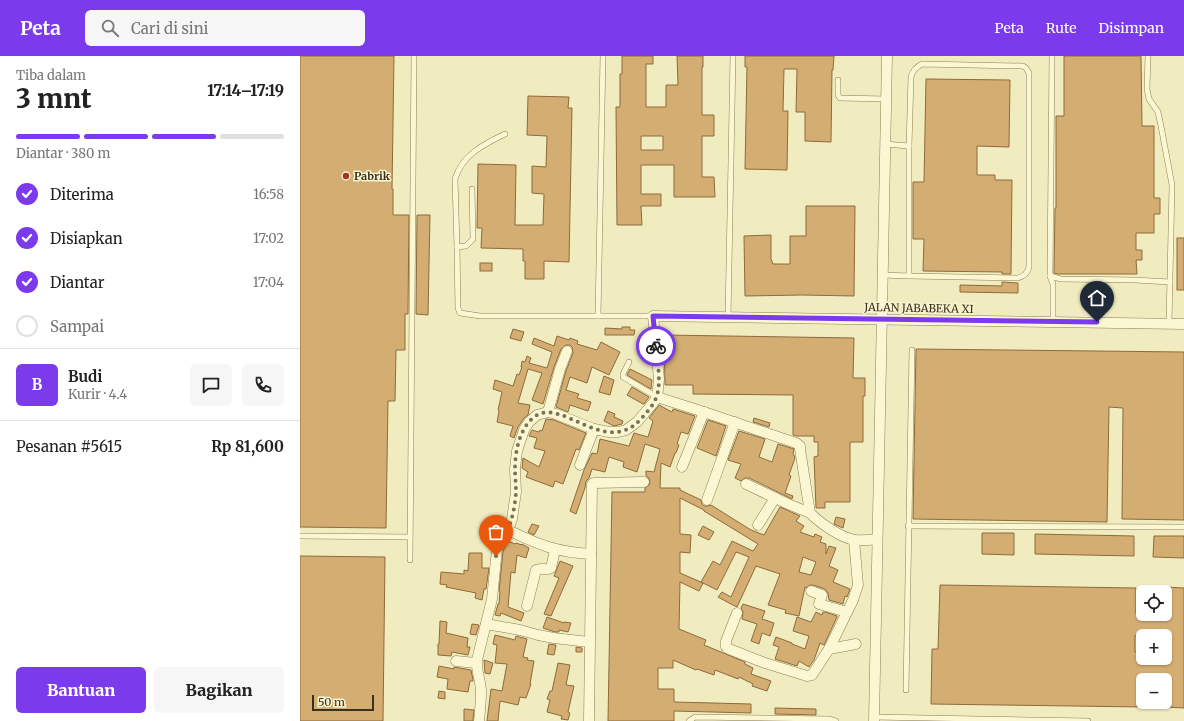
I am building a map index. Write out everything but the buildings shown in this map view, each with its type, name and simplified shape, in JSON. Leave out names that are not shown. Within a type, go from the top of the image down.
[{"type":"street","points":[[874,719],[887,56]]},
{"type":"street","name":"JALAN JABABEKA XI","points":[[653,316],[1184,324]]},
{"type":"street","points":[[480,721],[481,692],[476,663],[492,599],[496,572],[497,549],[500,540],[508,530],[512,519],[516,492],[516,459],[519,442],[524,430],[537,415],[548,412],[609,432],[618,432],[631,427],[650,408],[657,397],[659,379],[653,316]]},
{"type":"street","points":[[548,412],[560,369],[567,351]]},
{"type":"street","points":[[657,397],[735,422],[796,443],[800,446],[810,513]]},
{"type":"street","points":[[682,466],[704,412]]},
{"type":"street","points":[[707,500],[735,422]]},
{"type":"street","points":[[580,465],[594,428]]},
{"type":"street","points":[[588,721],[592,484],[644,482]]},
{"type":"street","points":[[746,484],[810,513],[826,526],[848,538],[854,540],[877,539]]},
{"type":"street","points":[[758,525],[775,498]]},
{"type":"street","points":[[508,530],[535,543],[555,550],[591,554]]},
{"type":"street","points":[[736,614],[726,641],[726,647],[764,663],[807,676],[812,675],[829,649],[853,600],[858,583],[854,540]]},
{"type":"street","points":[[527,606],[536,570],[538,568],[551,568],[555,550]]},
{"type":"street","points":[[811,591],[822,595],[819,604],[847,612]]},
{"type":"street","points":[[486,624],[554,638],[589,642]]},
{"type":"street","points":[[829,649],[856,644]]},
{"type":"street","points":[[456,661],[476,663]]},
{"type":"lane","points":[[410,560],[414,56]]},
{"type":"lane","points":[[598,316],[603,56]]},
{"type":"lane","points":[[728,317],[733,56]]},
{"type":"lane","points":[[1052,56],[1050,276],[1053,284],[1053,322]]},
{"type":"lane","points":[[1148,56],[1147,89],[1150,99],[1158,112],[1172,185],[1169,323]]},
{"type":"lane","points":[[883,275],[909,276],[1018,278],[1024,276],[1027,272],[1029,267],[1028,70],[1023,66],[922,64],[917,66],[913,71],[911,77],[909,276]]},
{"type":"lane","points":[[838,80],[838,95],[840,98],[886,99]]},
{"type":"lane","points":[[505,134],[476,150],[464,162],[455,179],[458,308],[460,313],[480,316],[653,316]]},
{"type":"lane","points":[[886,144],[910,146]]},
{"type":"lane","points":[[457,247],[466,246],[472,239],[472,189]]},
{"type":"lane","points":[[1050,276],[1061,279],[1170,282]]},
{"type":"lane","points":[[906,690],[912,350]]},
{"type":"lane","points":[[629,362],[623,377],[657,397]]},
{"type":"lane","points":[[908,526],[1184,527]]},
{"type":"lane","points":[[300,536],[410,537]]},
{"type":"lane","points":[[689,721],[695,717],[830,719],[836,721]]},
{"type":"lane","points":[[874,719],[1088,721]]},
{"type":"way so far","points":[[496,556],[500,540],[510,527],[515,503],[515,469],[517,451],[524,430],[530,422],[537,415],[548,412],[609,432],[618,432],[631,427],[650,408],[657,397],[659,379],[656,346]]},
{"type":"place","name":"Pabrik","points":[[346,176]]},
{"type":"route","points":[[656,346],[653,316],[1097,322]]}]
